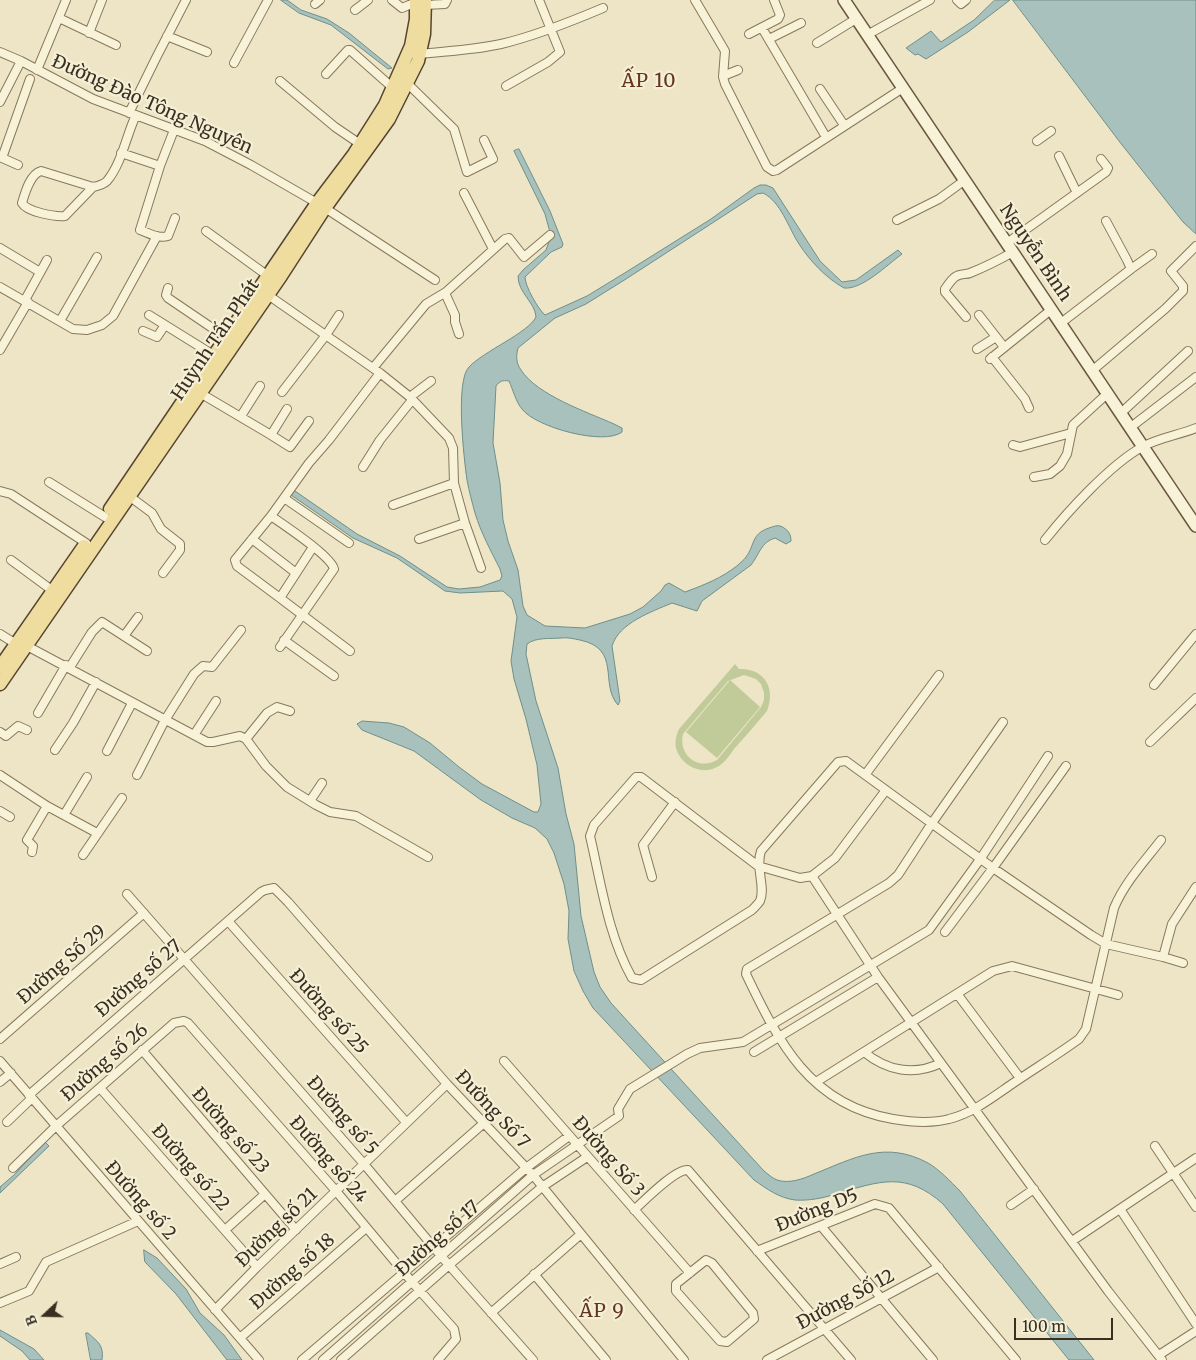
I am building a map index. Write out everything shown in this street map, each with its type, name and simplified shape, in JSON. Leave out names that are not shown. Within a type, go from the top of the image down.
[{"type":"main road","name":"Nguyễn Bình","points":[[844,0],[1196,526]]},
{"type":"main road","name":"Huỳnh Tấn Phát","points":[[0,666],[21,645],[130,496],[158,446],[268,276],[389,119],[408,83],[420,54],[424,34],[420,2]]},
{"type":"main road","name":"Huỳnh Tấn Phát","points":[[0,684],[53,591],[86,543],[200,393],[268,295],[321,205],[385,105],[411,46],[420,2]]},
{"type":"street","points":[[36,70],[66,0]]},
{"type":"street","points":[[89,33],[102,0]]},
{"type":"street","points":[[92,187],[65,216],[29,210],[22,203],[32,177],[36,172],[41,171],[92,187],[100,186],[106,182],[118,163],[132,114],[167,36],[186,0]]},
{"type":"street","points":[[234,63],[268,0]]},
{"type":"street","points":[[355,10],[368,0]]},
{"type":"street","points":[[392,0],[402,8],[420,2],[445,4],[447,0]]},
{"type":"street","points":[[506,86],[548,62],[560,52],[539,0]]},
{"type":"street","points":[[695,0],[725,51],[723,76],[725,84],[747,129],[768,167],[773,171],[903,88]]},
{"type":"street","points":[[750,34],[778,19],[780,15],[774,0]]},
{"type":"street","points":[[867,35],[930,0]]},
{"type":"street","points":[[957,0],[961,4],[966,0]]},
{"type":"street","points":[[420,54],[472,49],[499,44],[604,8]]},
{"type":"street","points":[[59,18],[116,45]]},
{"type":"street","points":[[817,43],[856,19]]},
{"type":"street","points":[[769,39],[800,23]]},
{"type":"street","points":[[762,28],[826,137]]},
{"type":"street","points":[[167,36],[207,52]]},
{"type":"street","points":[[326,74],[350,50],[393,88]]},
{"type":"street","name":"Đường Đào Tông Nguyên","points":[[0,52],[93,99],[205,141],[231,154],[321,205],[435,280]]},
{"type":"street","points":[[0,102],[21,61]]},
{"type":"street","points":[[723,76],[738,70]]},
{"type":"street","points":[[18,165],[1,158],[30,78]]},
{"type":"street","points":[[280,81],[335,127],[360,144]]},
{"type":"street","points":[[408,83],[454,129],[467,172],[493,159],[484,140]]},
{"type":"street","points":[[820,89],[844,126]]},
{"type":"street","points":[[174,130],[160,166],[140,230],[157,236],[168,236],[175,218]]},
{"type":"street","points":[[1037,141],[1051,132]]},
{"type":"street","points":[[121,153],[160,166]]},
{"type":"street","points":[[1060,156],[1077,193]]},
{"type":"street","points":[[966,317],[945,292],[945,289],[955,277],[991,262],[998,261],[1010,248],[1077,193],[1106,172],[1108,169],[1101,158]]},
{"type":"street","points":[[897,220],[938,199],[965,180]]},
{"type":"street","points":[[464,193],[493,249]]},
{"type":"street","points":[[1106,221],[1131,269]]},
{"type":"street","points":[[206,231],[268,276]]},
{"type":"street","points":[[350,652],[236,564],[235,560],[271,516],[309,463],[329,440],[377,370],[426,304],[445,292],[505,239],[509,238],[524,257],[550,235]]},
{"type":"street","points":[[0,286],[73,329],[87,330],[102,325],[114,316],[157,236]]},
{"type":"street","points":[[1093,370],[1165,309],[1183,291],[1183,286],[1171,271],[1196,246]]},
{"type":"street","points":[[0,248],[40,272]]},
{"type":"street","points":[[1061,323],[1152,254]]},
{"type":"street","points":[[60,322],[97,257]]},
{"type":"street","points":[[0,350],[47,260]]},
{"type":"street","points":[[168,288],[166,295],[168,298],[227,338]]},
{"type":"street","points":[[445,292],[455,315],[459,334]]},
{"type":"street","points":[[268,295],[377,370],[411,398],[451,441],[454,482],[465,523],[481,568]]},
{"type":"street","points":[[1029,408],[1025,399],[991,358],[1052,309]]},
{"type":"street","points":[[149,315],[215,356]]},
{"type":"street","points":[[282,392],[339,315]]},
{"type":"street","points":[[979,315],[1004,347]]},
{"type":"street","points":[[143,332],[157,337],[165,325]]},
{"type":"street","points":[[977,349],[996,337]]},
{"type":"street","points":[[1121,413],[1188,351]]},
{"type":"street","points":[[1131,427],[1196,377]]},
{"type":"street","points":[[363,467],[411,398],[431,381]]},
{"type":"street","points":[[241,416],[260,386]]},
{"type":"street","points":[[200,393],[290,447],[309,421]]},
{"type":"street","points":[[1034,477],[1050,474],[1060,466],[1067,454],[1073,425],[1108,393]]},
{"type":"street","points":[[271,435],[287,409]]},
{"type":"street","points":[[1045,540],[1057,525],[1127,457],[1144,446],[1196,428]]},
{"type":"street","points":[[1013,445],[1020,446],[1071,433]]},
{"type":"street","points":[[49,482],[105,517]]},
{"type":"street","points":[[393,505],[454,482]]},
{"type":"street","points":[[0,491],[11,494],[86,543]]},
{"type":"street","points":[[130,496],[152,513],[161,529],[180,544],[180,550],[163,573]]},
{"type":"street","points":[[284,498],[349,543]]},
{"type":"street","points":[[271,516],[313,546],[330,562],[334,569],[282,643],[334,676]]},
{"type":"street","points":[[419,539],[465,523]]},
{"type":"street","points":[[252,539],[296,573]]},
{"type":"street","points":[[280,598],[313,546]]},
{"type":"street","points":[[10,560],[53,591]]},
{"type":"street","points":[[124,636],[138,617]]},
{"type":"street","points":[[38,713],[68,666],[101,622],[147,651]]},
{"type":"street","points":[[137,775],[165,720],[194,674],[202,666],[212,668],[241,630]]},
{"type":"street","points":[[0,634],[68,666],[132,703],[210,742],[238,736],[246,739],[278,780],[310,801],[330,812],[356,816],[428,857]]},
{"type":"street","points":[[1154,685],[1196,634]]},
{"type":"street","points":[[865,775],[939,676]]},
{"type":"street","points":[[55,750],[96,682]]},
{"type":"street","points":[[1150,742],[1196,698]]},
{"type":"street","points":[[194,735],[216,701]]},
{"type":"street","points":[[107,751],[132,703]]},
{"type":"street","points":[[246,739],[271,710],[277,707],[290,712]]},
{"type":"street","points":[[1003,722],[898,875],[747,969],[746,974],[778,1038],[797,1064],[831,1096],[846,1105],[882,1117],[914,1122],[949,1119],[975,1108],[1079,1039],[1086,1029],[1118,899],[1126,884],[1161,840]]},
{"type":"street","points":[[0,732],[6,736],[18,726],[27,730]]},
{"type":"street","points":[[578,1146],[619,1116],[618,1110],[630,1090],[687,1054],[700,1048],[743,1042],[929,930],[981,858],[1048,756]]},
{"type":"street","points":[[886,790],[835,858],[812,876],[800,878],[758,866],[642,777],[638,776],[628,785],[591,830],[590,836],[616,944],[632,978],[641,980],[752,910],[760,902],[762,894],[758,866],[763,848],[838,762],[846,761],[994,868],[1106,944],[1183,962]]},
{"type":"street","points":[[945,932],[994,868],[1066,766]]},
{"type":"street","points":[[0,775],[47,806],[97,833]]},
{"type":"street","points":[[64,815],[87,777]]},
{"type":"street","points":[[310,801],[322,783]]},
{"type":"street","points":[[83,855],[122,798]]},
{"type":"street","points":[[652,877],[643,845],[675,802]]},
{"type":"street","points":[[32,852],[33,846],[27,840],[47,806]]},
{"type":"street","points":[[0,811],[10,817]]},
{"type":"street","points":[[812,876],[878,977],[1072,1241],[1161,1358],[1196,1330]]},
{"type":"street","points":[[1163,958],[1172,924],[1196,887]]},
{"type":"street","name":"Đường số 27","points":[[7,1122],[26,1104],[31,1096],[261,892],[270,888]]},
{"type":"street","name":"Đường Số 7","points":[[270,888],[276,890],[288,902],[447,1084],[526,1168],[684,1360]]},
{"type":"street","name":"Đường số 5","points":[[127,894],[362,1166],[395,1201],[434,1248],[438,1259],[491,1313],[532,1360]]},
{"type":"street","name":"Đường Số 29","points":[[0,1039],[144,913]]},
{"type":"street","name":"Đường số 25","points":[[228,922],[406,1122]]},
{"type":"street","points":[[816,1082],[993,971],[1012,966],[1118,995]]},
{"type":"street","points":[[754,1052],[878,977]]},
{"type":"street","points":[[958,994],[1020,1078]]},
{"type":"street","name":"Đường số 24","points":[[174,1023],[184,1021],[188,1023],[454,1329],[456,1339],[438,1360]]},
{"type":"street","name":"Đường số 26","points":[[13,1168],[56,1126],[174,1023]]},
{"type":"street","name":"Đường số 23","points":[[142,1050],[296,1230]]},
{"type":"street","points":[[864,1052],[884,1065],[897,1069],[926,1070],[942,1063]]},
{"type":"street","name":"Đường số 2","points":[[0,1061],[260,1360]]},
{"type":"street","name":"Đường Số 3","points":[[504,1061],[690,1273]]},
{"type":"street","points":[[0,1082],[11,1073]]},
{"type":"street","name":"Đường số 21","points":[[215,1310],[447,1084]]},
{"type":"street","name":"Đường số 22","points":[[100,1088],[257,1267]]},
{"type":"street","points":[[395,1201],[484,1123]]},
{"type":"street","points":[[302,1360],[526,1168],[569,1136]]},
{"type":"street","name":"Đường số 17","points":[[322,1360],[533,1176],[578,1146]]},
{"type":"street","points":[[1155,1146],[1196,1207]]},
{"type":"street","name":"Đường số 17","points":[[340,1360],[542,1187],[587,1157]]},
{"type":"street","points":[[1072,1241],[1196,1158]]},
{"type":"street","points":[[634,1210],[678,1173],[685,1169],[690,1172],[851,1360]]},
{"type":"street","points":[[1011,1206],[1034,1189]]},
{"type":"street","points":[[225,1230],[265,1194]]},
{"type":"street","name":"Đường D5","points":[[757,1251],[875,1204],[889,1208],[939,1267]]},
{"type":"street","points":[[1120,1209],[1196,1324]]},
{"type":"street","points":[[0,1303],[30,1291],[46,1262],[138,1221]]},
{"type":"street","points":[[821,1226],[933,1360]]},
{"type":"street","name":"Đường số 18","points":[[240,1338],[366,1228]]},
{"type":"street","points":[[491,1313],[581,1234]]},
{"type":"street","points":[[0,1264],[16,1257]]},
{"type":"street","points":[[706,1260],[712,1263],[754,1313],[754,1319],[727,1342],[720,1341],[676,1291],[676,1284],[690,1273],[706,1260]]},
{"type":"street","points":[[939,1267],[1016,1360]]},
{"type":"street","name":"Đường Số 12","points":[[768,1360],[939,1267]]},
{"type":"street","points":[[534,1274],[606,1360]]},
{"type":"green space","points":[[735,664],[739,669],[756,672],[766,681],[770,695],[767,711],[719,766],[704,770],[694,768],[685,762],[676,748],[676,737],[679,729]],"holes":[[[744,675],[756,679],[761,684],[764,693],[761,707],[717,760],[703,764],[691,759],[682,742],[683,734],[728,681]]]},
{"type":"green space","points":[[730,680],[760,707],[717,758],[686,732]]},
{"type":"water","points":[[281,0],[287,0],[301,10],[327,19],[349,33],[392,68],[388,69],[331,25],[299,13]]},
{"type":"water","points":[[995,0],[1010,0],[968,32],[926,59],[918,54],[915,55],[906,48],[931,31],[941,42],[974,20]]},
{"type":"water","points":[[1013,0],[1196,0],[1196,234],[1183,222],[1119,141]]},
{"type":"water","points":[[519,149],[550,211],[563,244],[562,247],[551,252],[525,277],[532,297],[545,315],[587,296],[711,219],[760,185],[773,188],[820,261],[842,282],[856,280],[898,250],[902,254],[866,281],[851,288],[844,288],[819,269],[808,257],[775,202],[763,193],[757,194],[586,304],[555,318],[518,348],[517,359],[519,367],[528,379],[538,387],[563,402],[622,428],[622,432],[613,436],[601,437],[586,436],[555,428],[529,416],[522,409],[509,381],[501,381],[496,386],[493,443],[500,483],[503,520],[518,570],[523,606],[527,615],[545,626],[585,628],[630,614],[643,607],[669,583],[685,592],[706,584],[732,570],[749,553],[756,537],[763,530],[780,526],[787,530],[791,537],[791,541],[786,544],[775,538],[766,542],[751,565],[702,601],[697,611],[672,603],[637,619],[621,631],[612,646],[620,701],[618,705],[610,687],[605,659],[601,651],[593,645],[569,638],[539,639],[527,644],[526,654],[536,701],[558,768],[566,814],[574,844],[581,916],[594,972],[600,987],[611,1003],[764,1171],[775,1179],[786,1181],[805,1178],[856,1157],[884,1152],[912,1156],[937,1169],[960,1191],[1094,1360],[1069,1360],[943,1204],[917,1187],[904,1183],[879,1183],[821,1198],[795,1200],[778,1195],[754,1180],[593,1008],[574,971],[568,939],[569,911],[564,884],[554,853],[547,839],[535,828],[512,818],[481,800],[414,751],[362,730],[357,724],[362,721],[389,723],[404,727],[430,743],[482,784],[534,812],[538,812],[541,804],[537,765],[511,661],[517,617],[512,599],[503,591],[460,593],[445,591],[397,558],[353,538],[291,495],[295,491],[357,534],[400,556],[447,587],[459,589],[480,587],[500,580],[502,576],[500,569],[480,528],[469,488],[461,403],[462,388],[469,367],[515,336],[536,317],[533,307],[521,287],[518,276],[546,250],[551,236],[545,214],[514,151]]},
{"type":"water","points":[[45,1142],[49,1146],[0,1193],[0,1187]]},
{"type":"water","points":[[144,1250],[157,1258],[186,1289],[200,1313],[224,1335],[242,1360],[227,1360],[176,1294],[145,1262]]},
{"type":"water","points":[[0,1330],[34,1349],[44,1360],[30,1360],[22,1351],[0,1336]]},
{"type":"water","points":[[86,1333],[100,1344],[102,1360],[91,1360]]},
{"type":"district","name":"ẤP 10","points":[[649,82]]},
{"type":"district","name":"ẤP 9","points":[[602,1312]]}]
